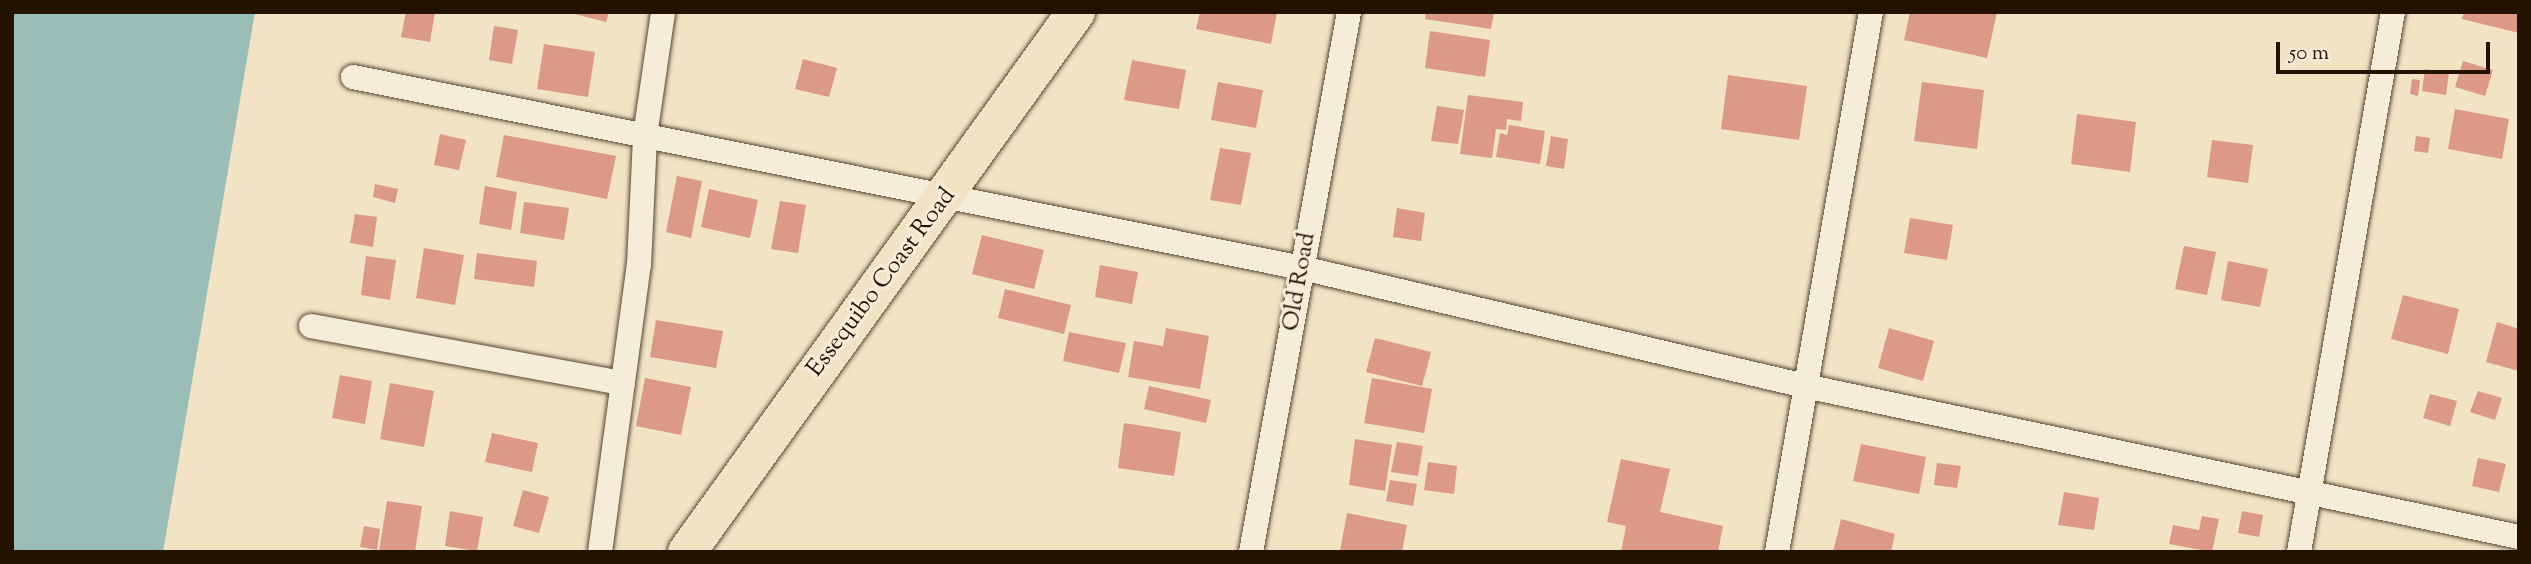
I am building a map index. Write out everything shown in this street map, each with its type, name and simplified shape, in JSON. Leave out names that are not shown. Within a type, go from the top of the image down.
[{"type":"main road","name":"Essequibo Coast Road","points":[[687,552],[946,200],[1076,12]]},
{"type":"street","points":[[600,552],[639,265],[645,136],[663,12]]},
{"type":"street","name":"Old Road","points":[[1251,552],[1349,12]]},
{"type":"street","points":[[1777,552],[1871,12]]},
{"type":"street","points":[[2299,552],[2393,12]]},
{"type":"street","points":[[353,77],[946,200],[1302,268],[1805,386],[2309,488],[2519,537]]},
{"type":"street","points":[[311,326],[623,383]]},
{"type":"water","points":[[12,12],[255,12],[163,552],[12,552]]},
{"type":"building","points":[[406,12],[435,12],[430,42],[401,37]]},
{"type":"building","points":[[567,12],[609,12],[606,22]]},
{"type":"building","points":[[1200,12],[1277,12],[1271,44],[1196,29]]},
{"type":"building","points":[[1426,12],[1494,12],[1491,29],[1425,19]]},
{"type":"building","points":[[1910,12],[1997,12],[1987,58],[1904,40]]},
{"type":"building","points":[[2464,12],[2519,12],[2519,33],[2462,19]]},
{"type":"building","points":[[494,26],[518,30],[512,64],[489,60]]},
{"type":"building","points":[[1430,31],[1490,40],[1485,77],[1425,68]]},
{"type":"building","points":[[544,44],[595,52],[588,97],[537,89]]},
{"type":"building","points":[[803,59],[837,68],[829,97],[795,89]]},
{"type":"building","points":[[1132,60],[1186,70],[1179,109],[1124,100]]},
{"type":"building","points":[[2463,61],[2493,70],[2485,96],[2455,87]]},
{"type":"building","points":[[2425,69],[2449,73],[2446,95],[2422,91]]},
{"type":"building","points":[[1728,75],[1807,86],[1799,140],[1721,129]]},
{"type":"building","points":[[2412,79],[2420,80],[2418,96],[2410,94]]},
{"type":"building","points":[[1218,82],[1263,90],[1256,128],[1211,120]]},
{"type":"building","points":[[1922,82],[1984,90],[1977,149],[1914,141]]},
{"type":"building","points":[[1468,95],[1523,102],[1521,121],[1507,119],[1506,130],[1496,129],[1492,158],[1460,154]]},
{"type":"building","points":[[1437,106],[1464,110],[1458,144],[1431,141]]},
{"type":"building","points":[[2455,109],[2509,119],[2502,159],[2448,149]]},
{"type":"building","points":[[2077,114],[2136,122],[2130,172],[2071,164]]},
{"type":"building","points":[[1509,125],[1545,131],[1540,164],[1496,157],[1500,133],[1507,135]]},
{"type":"building","points":[[440,134],[466,140],[459,170],[434,165]]},
{"type":"building","points":[[504,135],[616,156],[607,199],[496,177]]},
{"type":"building","points":[[1551,136],[1568,139],[1564,169],[1546,166]]},
{"type":"building","points":[[2416,136],[2430,138],[2428,153],[2414,151]]},
{"type":"building","points":[[2212,140],[2253,145],[2248,183],[2207,177]]},
{"type":"building","points":[[1220,148],[1251,153],[1241,205],[1210,200]]},
{"type":"building","points":[[677,176],[702,181],[691,238],[666,232]]},
{"type":"building","points":[[375,184],[398,189],[395,203],[373,197]]},
{"type":"building","points":[[485,186],[517,192],[511,230],[479,224]]},
{"type":"building","points":[[709,189],[758,200],[750,238],[701,227]]},
{"type":"building","points":[[780,201],[806,205],[798,253],[771,249]]},
{"type":"building","points":[[524,202],[569,208],[564,240],[520,233]]},
{"type":"building","points":[[1397,208],[1425,213],[1421,241],[1393,237]]},
{"type":"building","points":[[355,214],[377,217],[373,247],[350,243]]},
{"type":"building","points":[[1910,218],[1953,225],[1947,260],[1904,253]]},
{"type":"building","points":[[982,235],[1044,250],[1034,289],[972,274]]},
{"type":"building","points":[[2184,246],[2216,252],[2207,295],[2175,289]]},
{"type":"building","points":[[424,248],[464,255],[455,305],[416,298]]},
{"type":"building","points":[[477,253],[537,261],[534,287],[474,279]]},
{"type":"building","points":[[366,256],[396,260],[390,300],[361,295]]},
{"type":"building","points":[[2228,261],[2268,269],[2260,307],[2221,300]]},
{"type":"building","points":[[1100,265],[1138,272],[1132,304],[1095,297]]},
{"type":"building","points":[[1005,289],[1071,305],[1064,334],[998,318]]},
{"type":"building","points":[[2403,295],[2459,309],[2448,354],[2391,339]]},
{"type":"building","points":[[656,320],[723,331],[716,368],[650,357]]},
{"type":"building","points":[[2497,322],[2519,329],[2519,371],[2486,362]]},
{"type":"building","points":[[1166,328],[1209,336],[1200,389],[1128,377],[1134,341],[1163,346]]},
{"type":"building","points":[[1889,328],[1934,341],[1923,381],[1878,368]]},
{"type":"building","points":[[1069,332],[1126,343],[1119,373],[1063,361]]},
{"type":"building","points":[[1375,338],[1431,352],[1422,386],[1366,372]]},
{"type":"building","points":[[340,375],[372,381],[365,424],[332,418]]},
{"type":"building","points":[[645,378],[691,387],[681,435],[636,426]]},
{"type":"building","points":[[1372,378],[1432,389],[1424,433],[1364,423]]},
{"type":"building","points":[[390,383],[434,391],[424,447],[380,439]]},
{"type":"building","points":[[1149,386],[1211,400],[1206,423],[1144,409]]},
{"type":"building","points":[[2478,391],[2502,398],[2495,420],[2470,412]]},
{"type":"building","points":[[2430,394],[2457,401],[2450,426],[2423,418]]},
{"type":"building","points":[[1124,423],[1181,432],[1174,476],[1118,468]]},
{"type":"building","points":[[492,433],[538,443],[532,472],[485,462]]},
{"type":"building","points":[[1355,439],[1392,445],[1385,491],[1349,485]]},
{"type":"building","points":[[1397,442],[1423,446],[1418,476],[1391,472]]},
{"type":"building","points":[[1861,444],[1926,457],[1919,494],[1853,481]]},
{"type":"building","points":[[2478,458],[2506,464],[2499,492],[2472,486]]},
{"type":"building","points":[[1621,459],[1670,469],[1660,512],[1723,526],[1718,552],[1621,552],[1626,526],[1607,522]]},
{"type":"building","points":[[1428,462],[1457,466],[1454,494],[1424,490]]},
{"type":"building","points":[[1937,463],[1961,466],[1957,488],[1934,485]]},
{"type":"building","points":[[1390,480],[1417,484],[1413,506],[1386,501]]},
{"type":"building","points":[[523,490],[549,497],[539,533],[513,526]]},
{"type":"building","points":[[2064,492],[2099,498],[2094,530],[2058,525]]},
{"type":"building","points":[[387,501],[422,506],[415,552],[379,552]]},
{"type":"building","points":[[450,511],[483,517],[477,551],[445,546]]},
{"type":"building","points":[[2242,511],[2263,515],[2259,537],[2238,533]]},
{"type":"building","points":[[1347,513],[1407,525],[1402,552],[1340,551]]},
{"type":"building","points":[[2202,516],[2219,519],[2212,552],[2169,544],[2173,525],[2199,530]]},
{"type":"building","points":[[1841,519],[1895,534],[1891,552],[1833,552]]},
{"type":"building","points":[[364,526],[380,529],[377,550],[360,547]]}]
